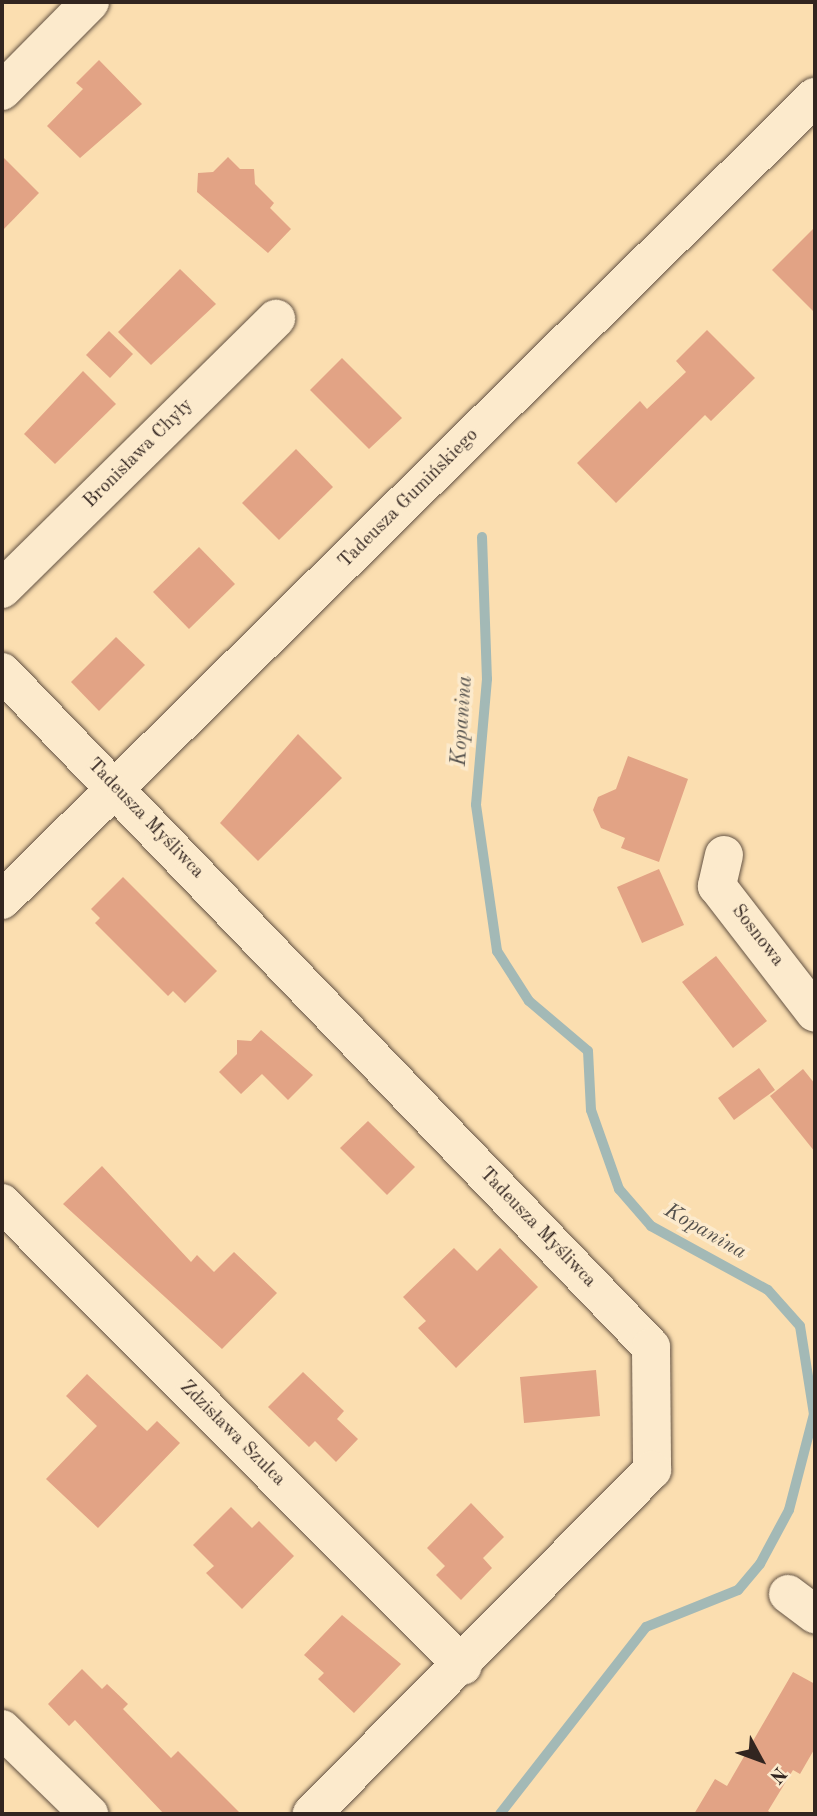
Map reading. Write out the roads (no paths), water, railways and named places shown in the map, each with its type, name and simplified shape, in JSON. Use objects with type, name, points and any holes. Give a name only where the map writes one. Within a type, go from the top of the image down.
[{"type":"street","points":[[2,91],[90,2]]},
{"type":"street","name":"Tadeusza Gumińskiego","points":[[2,900],[815,97]]},
{"type":"street","name":"Bronisława Chyły","points":[[2,589],[276,319]]},
{"type":"street","name":"Tadeusza Myśliwca","points":[[2,672],[651,1347],[652,1470],[463,1666],[311,1814]]},
{"type":"street","name":"Sosnowa","points":[[723,855],[717,886],[815,1013]]},
{"type":"street","name":"Zdzisława Szulca","points":[[2,1203],[463,1666]]},
{"type":"street","points":[[2,1729],[89,1814]]},
{"type":"waterway","name":"Kopanina","points":[[482,537],[487,679],[476,805],[497,951],[529,1001],[588,1051],[591,1110],[619,1189],[651,1226],[768,1290],[800,1326],[814,1414],[789,1510],[760,1564],[738,1590],[646,1627],[500,1814]]}]
